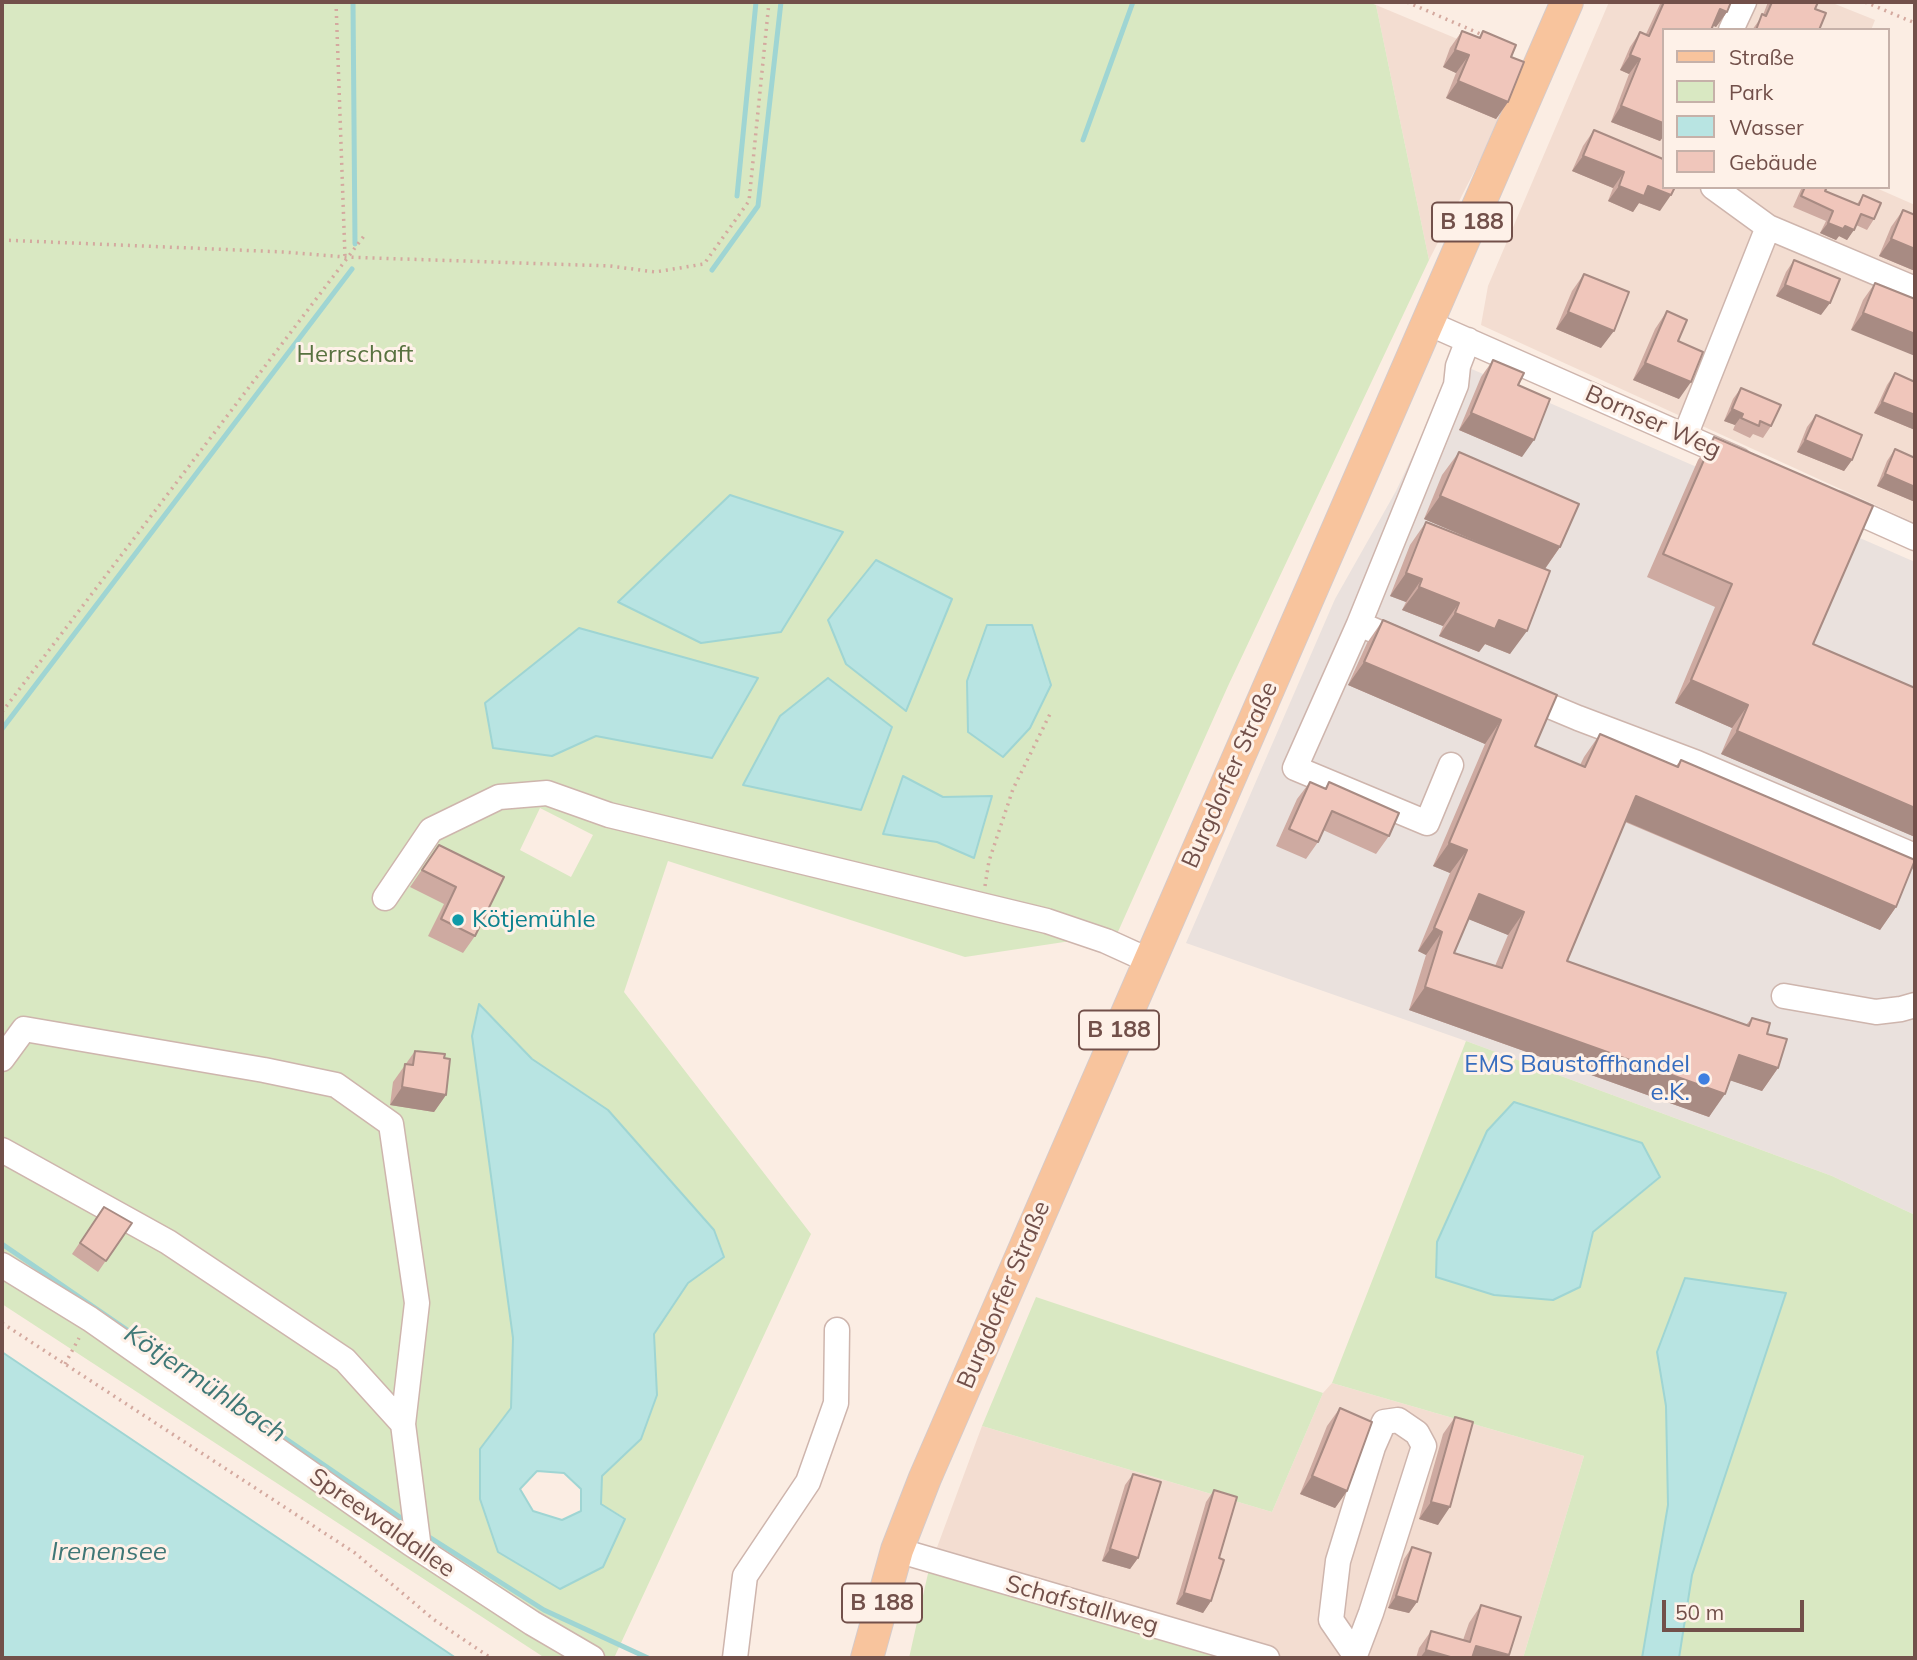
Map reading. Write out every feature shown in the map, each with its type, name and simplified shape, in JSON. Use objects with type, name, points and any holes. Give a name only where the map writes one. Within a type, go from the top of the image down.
[{"type":"main road","name":"Burgdorfer Straße","points":[[897,1550],[925,1478],[1567,2]]},
{"type":"main road","name":"B 188","points":[[867,1657],[897,1550]]},
{"type":"street","points":[[1732,28],[1744,2]]},
{"type":"street","points":[[1716,189],[1768,227],[1915,289]]},
{"type":"street","points":[[1685,436],[1768,227]]},
{"type":"street","name":"Bornser Weg","points":[[1429,323],[1762,470]]},
{"type":"street","points":[[1451,765],[1427,823],[1295,768],[1359,624],[1456,385],[1458,366],[1468,340]]},
{"type":"street","points":[[1813,493],[1915,538]]},
{"type":"street","points":[[1359,624],[1432,656]]},
{"type":"street","points":[[1505,687],[1697,763],[1915,856]]},
{"type":"street","points":[[384,898],[431,830],[499,797],[547,793],[609,815],[1059,925],[1106,941],[1150,961]]},
{"type":"street","points":[[1784,996],[1876,1012],[1915,1005]]},
{"type":"street","points":[[2,1059],[24,1029],[264,1070],[336,1086],[391,1124],[417,1303],[403,1424],[419,1549]]},
{"type":"street","points":[[2,1150],[168,1242],[345,1360],[403,1424]]},
{"type":"street","name":"Spreewaldallee","points":[[2,1265],[90,1319],[419,1549],[532,1623],[592,1658]]},
{"type":"street","points":[[735,1658],[745,1576],[808,1482],[836,1403],[837,1330]]},
{"type":"street","points":[[1398,1420],[1417,1433],[1424,1446],[1371,1613],[1354,1656],[1331,1620],[1338,1561],[1373,1447],[1384,1422],[1398,1420]]},
{"type":"street","name":"Schafstallweg","points":[[897,1550],[1267,1658]]},
{"type":"path","points":[[336,2],[345,257]]},
{"type":"path","points":[[2,240],[345,257],[610,266],[655,272],[704,264],[749,201],[769,2]]},
{"type":"path","points":[[1407,2],[1491,38]]},
{"type":"path","points":[[1866,2],[1915,23]]},
{"type":"path","points":[[2,712],[364,236]]},
{"type":"path","points":[[982,905],[989,861],[1013,789],[1051,712]]},
{"type":"path","points":[[65,1364],[90,1319]]},
{"type":"path","points":[[2,1323],[355,1553],[433,1619],[491,1658]]},
{"type":"shaded area","points":[[1609,2],[1830,2],[1875,20],[1872,28],[1661,28],[1661,189],[1879,189],[1915,205],[1915,523],[1481,325],[1488,286]]},
{"type":"shaded area","points":[[1376,5],[1527,68],[1429,260]]},
{"type":"shaded area","name":"EMS Baustoffhandel e.K.","points":[[1467,367],[1915,562],[1915,1215],[1832,1176],[1466,1041],[1186,943],[1335,599],[1396,491],[1450,376]]},
{"type":"shaded area","points":[[1332,1383],[1584,1456],[1523,1658],[1216,1658],[1217,1656],[929,1569],[982,1426],[1272,1512],[1323,1393]]},
{"type":"green space","name":"Herrschaft","points":[[2,2],[1368,2],[1376,5],[1429,260],[1228,686],[1117,934],[965,957],[668,861],[624,992],[811,1234],[614,1658],[545,1658],[2,1304]],"holes":[[[758,678],[637,743],[596,736],[552,756],[494,748]],[[903,776],[943,797],[973,858],[937,842],[883,834]],[[540,808],[593,835],[571,877],[520,850]],[[479,1005],[532,1059],[608,1110],[724,1257],[688,1283],[654,1334],[657,1395],[641,1439],[602,1476],[601,1504],[625,1518],[498,1552],[480,1450],[511,1408],[513,1338],[472,1036]]]},
{"type":"green space","points":[[1466,1041],[1832,1176],[1915,1215],[1915,1658],[1679,1658],[1692,1575],[1786,1294],[1685,1278],[1657,1352],[1666,1405],[1668,1505],[1642,1658],[1523,1658],[1584,1456],[1332,1383]],"holes":[[[1514,1102],[1660,1178],[1593,1232],[1437,1242],[1487,1131]]]},
{"type":"green space","points":[[1036,1297],[1323,1393],[1272,1512],[982,1426]]},
{"type":"green space","points":[[929,1569],[1217,1656],[909,1658]]},
{"type":"water","points":[[730,495],[843,532],[781,632],[701,643],[618,602]]},
{"type":"water","points":[[876,560],[952,599],[906,711],[846,664],[828,620]]},
{"type":"water","points":[[987,625],[1032,625],[1051,685],[1030,728],[1003,757],[968,732],[967,681]]},
{"type":"water","points":[[579,628],[758,678],[712,758],[596,736],[552,756],[493,748],[485,703]]},
{"type":"water","points":[[828,678],[892,727],[861,810],[743,785],[780,716]]},
{"type":"water","points":[[903,776],[943,797],[992,796],[974,858],[937,842],[883,834]]},
{"type":"water","points":[[479,1004],[532,1059],[608,1110],[714,1230],[724,1257],[688,1283],[654,1334],[657,1395],[641,1439],[602,1476],[601,1504],[625,1519],[603,1567],[560,1589],[498,1552],[480,1499],[480,1449],[511,1408],[513,1338],[472,1036]],"holes":[[[537,1471],[564,1473],[581,1489],[581,1511],[562,1520],[533,1511],[520,1489]]]},
{"type":"water","points":[[1514,1102],[1642,1143],[1660,1177],[1593,1232],[1580,1287],[1553,1300],[1494,1295],[1436,1277],[1437,1242],[1487,1131]]},
{"type":"water","points":[[1685,1278],[1786,1293],[1692,1575],[1679,1658],[1642,1658],[1668,1505],[1666,1406],[1657,1352]]},
{"type":"water","name":"Irenensee","points":[[2,1352],[456,1658],[2,1658]]},
{"type":"building","points":[[1664,2],[1731,2],[1727,12],[1720,9],[1712,28],[1661,28],[1661,122],[1621,106],[1640,59],[1630,55],[1640,32],[1649,36]]},
{"type":"building","points":[[1772,2],[1818,2],[1815,9],[1826,13],[1820,28],[1757,28],[1762,14],[1766,16]]},
{"type":"building","points":[[1462,31],[1480,38],[1483,31],[1516,45],[1511,57],[1524,62],[1508,102],[1458,81],[1469,55],[1455,50]]},
{"type":"building","points":[[1594,130],[1661,158],[1661,189],[1674,189],[1671,195],[1648,186],[1644,196],[1619,186],[1624,172],[1583,156]]},
{"type":"building","points":[[1804,189],[1826,189],[1825,191],[1859,205],[1863,195],[1881,203],[1874,219],[1861,214],[1854,230],[1828,223],[1833,211],[1801,196]]},
{"type":"building","points":[[1903,210],[1915,215],[1915,249],[1891,239]]},
{"type":"building","points":[[1794,260],[1840,279],[1830,303],[1785,285]]},
{"type":"building","points":[[1584,274],[1629,292],[1614,331],[1568,312]]},
{"type":"building","points":[[1875,283],[1915,299],[1915,334],[1863,313]]},
{"type":"building","points":[[1667,311],[1687,320],[1678,341],[1703,352],[1691,382],[1645,363]]},
{"type":"building","points":[[1493,360],[1524,373],[1518,385],[1550,399],[1534,440],[1471,413]]},
{"type":"building","points":[[1895,373],[1915,382],[1915,415],[1882,402]]},
{"type":"building","points":[[1741,388],[1781,405],[1771,426],[1760,421],[1759,426],[1741,418],[1743,414],[1732,409]]},
{"type":"building","points":[[1816,415],[1862,435],[1852,460],[1805,440]]},
{"type":"building","points":[[1714,437],[1873,506],[1813,644],[1915,688],[1915,808],[1737,731],[1748,705],[1691,680],[1732,584],[1663,554]]},
{"type":"building","points":[[1895,449],[1915,458],[1915,487],[1885,474]]},
{"type":"building","points":[[1459,452],[1579,504],[1560,547],[1440,496]]},
{"type":"building","points":[[1426,522],[1550,571],[1527,631],[1499,620],[1495,629],[1455,613],[1459,603],[1419,587],[1422,579],[1406,573]]},
{"type":"building","points":[[1383,620],[1557,695],[1535,746],[1585,767],[1600,734],[1678,767],[1681,760],[1915,860],[1896,907],[1636,796],[1567,961],[1749,1026],[1752,1018],[1770,1023],[1767,1034],[1787,1039],[1778,1068],[1739,1055],[1725,1094],[1425,987],[1442,932],[1434,928],[1467,850],[1449,843],[1501,720],[1364,662]],"holes":[[[1479,894],[1524,912],[1502,968],[1454,953]]]},
{"type":"building","points":[[1310,782],[1326,789],[1329,782],[1399,813],[1389,836],[1332,811],[1318,842],[1289,829]]},
{"type":"building","points":[[439,845],[504,877],[475,936],[441,919],[456,887],[422,870]]},
{"type":"building","points":[[415,1051],[445,1054],[444,1058],[450,1059],[446,1095],[402,1087],[405,1064],[413,1065]]},
{"type":"building","points":[[104,1207],[132,1223],[106,1261],[80,1243]]},
{"type":"building","points":[[1340,1408],[1372,1422],[1347,1491],[1312,1476]]},
{"type":"building","points":[[1455,1417],[1473,1422],[1450,1507],[1431,1502]]},
{"type":"building","points":[[1133,1474],[1161,1482],[1138,1558],[1110,1549]]},
{"type":"building","points":[[1214,1490],[1237,1497],[1219,1558],[1224,1560],[1211,1601],[1184,1593]]},
{"type":"building","points":[[1412,1547],[1431,1553],[1417,1602],[1396,1596]]},
{"type":"building","points":[[1481,1605],[1521,1617],[1509,1655],[1476,1646],[1472,1658],[1454,1658],[1426,1650],[1431,1631],[1470,1642]]},
{"type":"waterway","points":[[353,2],[355,244]]},
{"type":"waterway","points":[[737,196],[756,2]]},
{"type":"waterway","points":[[712,270],[758,206],[781,2]]},
{"type":"waterway","points":[[1083,140],[1133,2]]},
{"type":"waterway","points":[[2,729],[352,269]]},
{"type":"waterway","name":"Kötjermühlbach","points":[[2,1244],[407,1522]]},
{"type":"waterway","name":"Kötjermühlbach","points":[[426,1535],[544,1610],[648,1658]]},
{"type":"place","name":"Kötjemühle","points":[[458,920]]},
{"type":"place","name":"EMS Baustoffhandel e.K.","points":[[1704,1079]]}]
